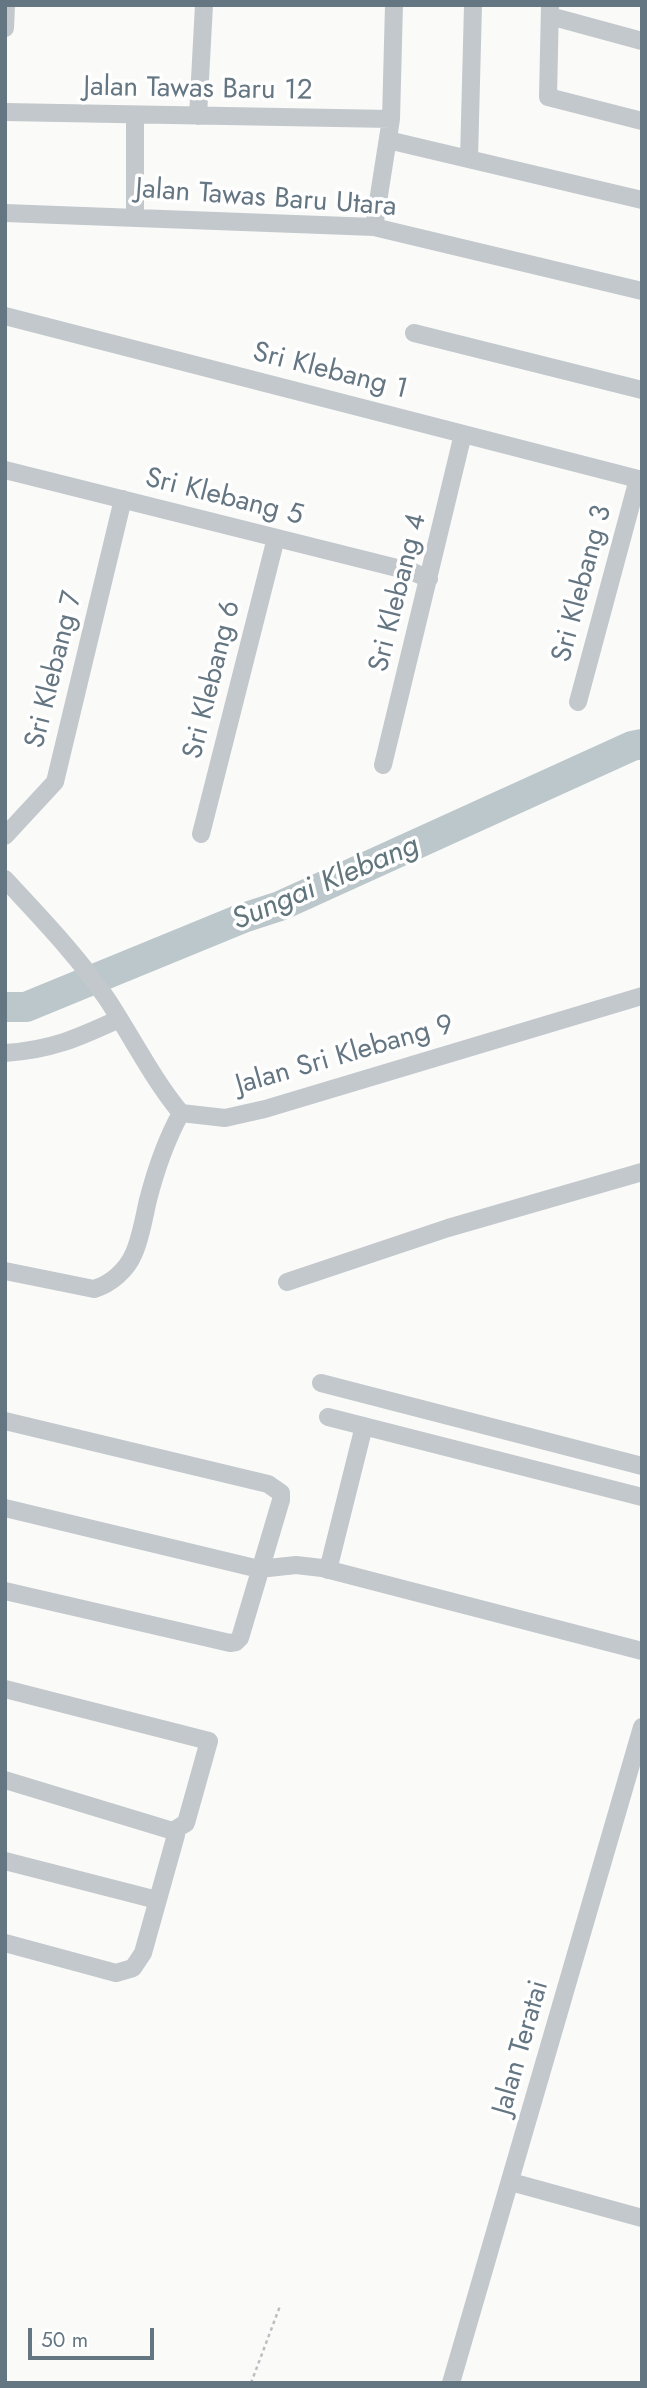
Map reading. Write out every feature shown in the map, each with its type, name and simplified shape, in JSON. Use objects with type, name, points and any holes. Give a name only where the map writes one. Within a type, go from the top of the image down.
[{"type":"street","points":[[5,27],[6,5]]},
{"type":"street","points":[[198,116],[204,5]]},
{"type":"street","points":[[374,228],[391,119],[394,5]]},
{"type":"street","points":[[469,159],[473,5]]},
{"type":"street","points":[[642,41],[550,11],[548,97],[642,121]]},
{"type":"street","name":"Jalan Tawas Baru 12","points":[[5,112],[391,119]]},
{"type":"street","points":[[135,115],[135,216]]},
{"type":"street","points":[[388,140],[642,200]]},
{"type":"street","name":"Jalan Tawas Baru Utara","points":[[5,213],[135,216],[374,228],[642,291]]},
{"type":"street","name":"Sri Klebang 1","points":[[5,316],[640,480]]},
{"type":"street","points":[[414,332],[642,390]]},
{"type":"street","name":"Sri Klebang 4","points":[[383,765],[463,434]]},
{"type":"street","name":"Sri Klebang 5","points":[[5,470],[413,572],[429,579]]},
{"type":"street","name":"Sri Klebang 3","points":[[578,702],[640,480]]},
{"type":"street","name":"Sri Klebang 7","points":[[5,835],[55,782],[123,499]]},
{"type":"street","name":"Sri Klebang 6","points":[[201,834],[276,538]]},
{"type":"street","points":[[5,879],[75,955],[107,1000],[165,1094],[181,1113],[168,1138],[151,1188],[134,1254],[120,1273],[105,1285],[94,1289],[5,1271]]},
{"type":"street","name":"Jalan Sri Klebang 9","points":[[181,1113],[225,1118],[265,1109],[642,996]]},
{"type":"street","points":[[5,1053],[73,1041],[119,1019]]},
{"type":"street","points":[[287,1282],[448,1228],[642,1172]]},
{"type":"street","points":[[321,1383],[642,1466]]},
{"type":"street","points":[[328,1417],[642,1497]]},
{"type":"street","points":[[5,1421],[268,1484],[281,1493],[240,1638],[236,1642],[230,1643],[5,1591]]},
{"type":"street","points":[[328,1570],[364,1426]]},
{"type":"street","points":[[5,1508],[259,1569],[296,1565],[328,1570],[642,1651]]},
{"type":"street","points":[[5,1689],[209,1741],[186,1824],[173,1830],[5,1780]]},
{"type":"street","name":"Jalan Teratai","points":[[451,2383],[642,1727]]},
{"type":"street","points":[[5,1942],[116,1973],[133,1968],[142,1953],[176,1835],[173,1830]]},
{"type":"street","points":[[5,1861],[157,1900]]},
{"type":"street","points":[[511,2182],[642,2218]]},
{"type":"path","points":[[251,2383],[280,2306]]},
{"type":"waterway","name":"Sungai Klebang","points":[[5,1007],[26,1007],[243,918],[280,906],[632,746],[642,744]]}]
